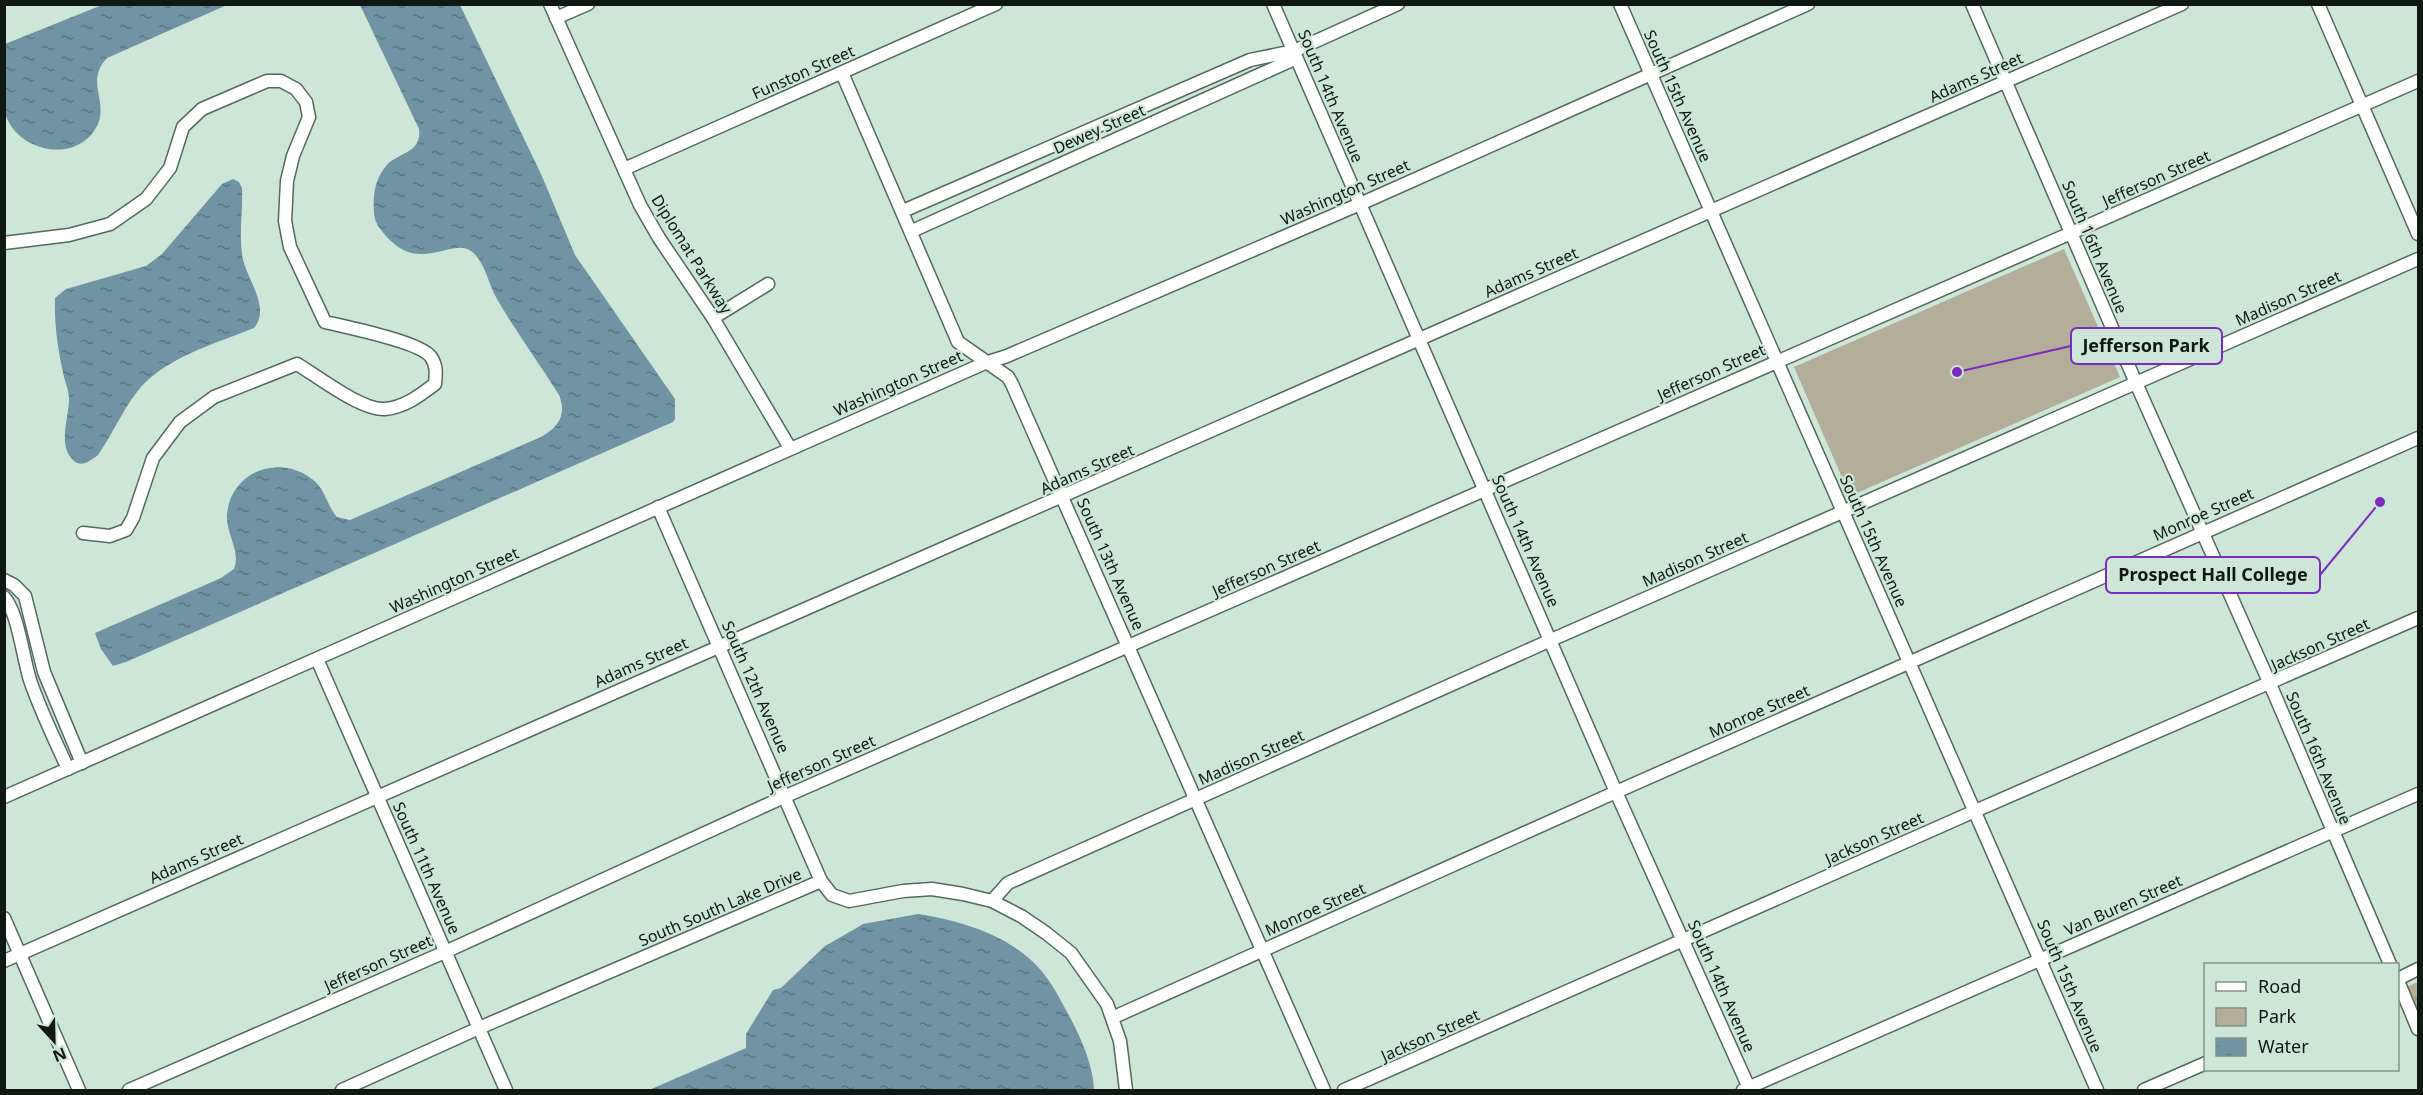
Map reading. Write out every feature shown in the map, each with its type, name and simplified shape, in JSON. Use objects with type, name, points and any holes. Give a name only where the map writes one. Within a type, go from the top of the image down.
[{"type":"street","name":"Diplomat Parkway","points":[[550,4],[640,205],[659,238],[713,318],[790,448]]},
{"type":"street","points":[[556,18],[588,4]]},
{"type":"street","name":"Funston Street","points":[[624,169],[996,4]]},
{"type":"street","name":"South 14th Avenue","points":[[1273,4],[1747,1090]]},
{"type":"street","name":"Dewey Street","points":[[903,211],[1250,60],[1294,51],[1398,4]]},
{"type":"street","name":"South 15th Avenue","points":[[1620,4],[2097,1090]]},
{"type":"street","name":"Washington Street","points":[[4,797],[790,448],[1360,204],[1808,4]]},
{"type":"street","name":"South 16th Avenue","points":[[1972,4],[2390,963]]},
{"type":"street","name":"Adams Street","points":[[4,961],[2182,4]]},
{"type":"street","points":[[2318,4],[2418,234]]},
{"type":"street","name":"Dewey Street","points":[[912,231],[1290,62],[1294,51]]},
{"type":"street","name":"South 13th Avenue","points":[[842,73],[958,342],[1008,377],[1012,384],[1324,1090]]},
{"type":"street","points":[[4,243],[69,235],[110,224],[146,200],[170,168],[183,127],[202,109],[267,81],[281,81],[296,89],[306,102],[309,117],[293,156],[287,181],[285,220],[290,248],[325,322],[415,345],[430,354],[436,367],[435,384],[415,399],[400,406],[382,409],[364,405],[297,364],[214,396],[180,422],[153,458],[133,518],[126,530],[110,536],[83,533]]},
{"type":"street","name":"Jefferson Street","points":[[129,1090],[445,952],[786,796],[2418,81]]},
{"type":"street","name":"Madison Street","points":[[992,901],[1008,884],[1551,640],[2418,259]]},
{"type":"street","points":[[713,318],[768,284]]},
{"type":"street","name":"Monroe Street","points":[[1114,1017],[1616,792],[2418,438]]},
{"type":"street","name":"South 12th Avenue","points":[[658,507],[786,796],[821,881]]},
{"type":"street","points":[[4,580],[14,585],[25,596],[44,672],[82,763]]},
{"type":"street","points":[[4,597],[13,611],[22,656],[31,683],[68,769]]},
{"type":"street","name":"Jackson Street","points":[[1344,1090],[2418,618]]},
{"type":"street","name":"South 11th Avenue","points":[[317,659],[506,1090]]},
{"type":"street","name":"Van Buren Street","points":[[1747,1090],[2418,794]]},
{"type":"street","name":"South South Lake Drive","points":[[342,1090],[479,1028],[821,881],[832,895],[849,901],[903,891],[932,889],[992,901],[1021,916],[1071,954],[1091,979],[1114,1017],[1120,1041],[1126,1090]]},
{"type":"street","points":[[4,918],[79,1090]]},
{"type":"street","points":[[2399,979],[2418,969]]},
{"type":"street","points":[[2399,985],[2418,1029]]},
{"type":"street","points":[[2144,1090],[2204,1064]]},
{"type":"green space","points":[[2064,249],[2120,377],[1850,496],[1794,367]]},
{"type":"green space","points":[[2418,982],[2418,1015],[2408,986]]},
{"type":"water","points":[[102,5],[227,5],[107,58],[97,77],[101,115],[98,125],[81,144],[55,150],[30,143],[19,135],[5,113],[3,89],[5,44]]},
{"type":"water","points":[[360,5],[460,5],[541,174],[575,255],[675,399],[675,419],[673,422],[113,666],[101,649],[95,633],[221,578],[234,569],[236,555],[227,522],[230,500],[237,488],[258,471],[285,468],[299,471],[316,483],[337,517],[350,520],[541,437],[553,429],[562,414],[559,395],[504,311],[476,255],[463,248],[434,253],[411,253],[399,248],[377,224],[374,201],[379,177],[391,161],[413,148],[419,137],[419,129]]},
{"type":"water","points":[[233,179],[239,182],[242,188],[242,254],[259,301],[259,320],[254,328],[191,353],[147,380],[132,399],[98,455],[86,462],[77,463],[66,448],[65,431],[69,396],[58,347],[55,298],[66,289],[146,266],[162,254],[222,184]]},
{"type":"water","points":[[918,914],[967,925],[998,938],[1026,956],[1038,967],[1048,979],[1080,1038],[1090,1063],[1094,1090],[649,1090],[746,1048],[746,1034],[773,990],[781,988],[825,946],[863,924]]},
{"type":"place","name":"Jefferson Park","points":[[1957,372]]},
{"type":"place","name":"Prospect Hall College","points":[[2380,502]]}]
